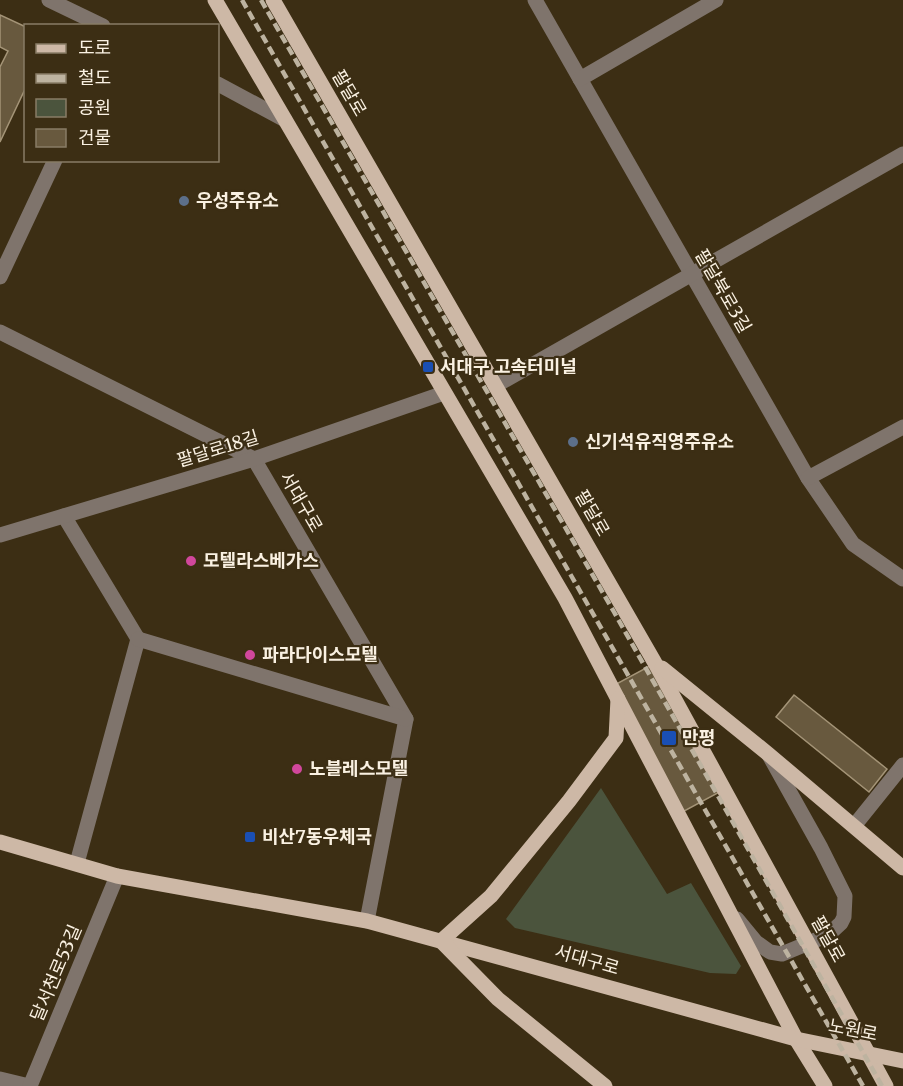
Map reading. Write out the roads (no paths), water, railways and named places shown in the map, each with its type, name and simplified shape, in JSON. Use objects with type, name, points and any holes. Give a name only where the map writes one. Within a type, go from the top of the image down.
[{"type":"main road","points":[[214,0],[565,598],[796,1039],[825,1086]]},
{"type":"main road","name":"팔달로","points":[[273,0],[655,663],[886,1086]]},
{"type":"main road","points":[[655,663],[767,753],[903,868]]},
{"type":"main road","points":[[605,1086],[498,999],[441,941],[491,896],[569,801],[616,738],[618,699]]},
{"type":"main road","name":"서대구로","points":[[0,842],[117,876],[367,921],[796,1039]]},
{"type":"main road","name":"노원로","points":[[796,1039],[903,1061]]},
{"type":"street","points":[[49,0],[99,24]]},
{"type":"street","name":"팔달북로3길","points":[[535,0],[808,478],[853,544],[903,579]]},
{"type":"street","points":[[580,79],[716,0]]},
{"type":"street","points":[[219,85],[285,120]]},
{"type":"street","points":[[495,386],[903,154]]},
{"type":"street","points":[[0,277],[54,162]]},
{"type":"street","points":[[0,332],[254,459]]},
{"type":"street","name":"팔달로18길","points":[[0,535],[254,459],[444,393]]},
{"type":"street","points":[[808,478],[903,427]]},
{"type":"street","name":"서대구로","points":[[254,459],[406,719]]},
{"type":"street","points":[[63,516],[138,639],[406,719],[367,921]]},
{"type":"street","points":[[77,863],[138,639]]},
{"type":"street","points":[[727,907],[756,942],[770,952],[782,954],[828,935],[841,923],[846,904],[845,896],[821,848],[767,753]]},
{"type":"street","points":[[854,826],[903,765]]},
{"type":"street","name":"달서천로53길","points":[[29,1086],[117,876]]},
{"type":"street","points":[[0,1079],[29,1086]]},
{"type":"railway","points":[[242,0],[863,1086]]},
{"type":"railway","points":[[261,0],[614,612],[882,1086]]},
{"type":"place","name":"우성주유소","points":[[184,201]]},
{"type":"place","name":"서대구 고속터미널","points":[[428,367]]},
{"type":"place","name":"신기석유직영주유소","points":[[573,442]]},
{"type":"place","name":"모텔라스베가스","points":[[191,561]]},
{"type":"place","name":"파라다이스모텔","points":[[250,655]]},
{"type":"place","name":"만평","points":[[669,738]]},
{"type":"place","name":"노블레스모텔","points":[[297,769]]},
{"type":"place","name":"비산7동우체국","points":[[250,837]]}]
